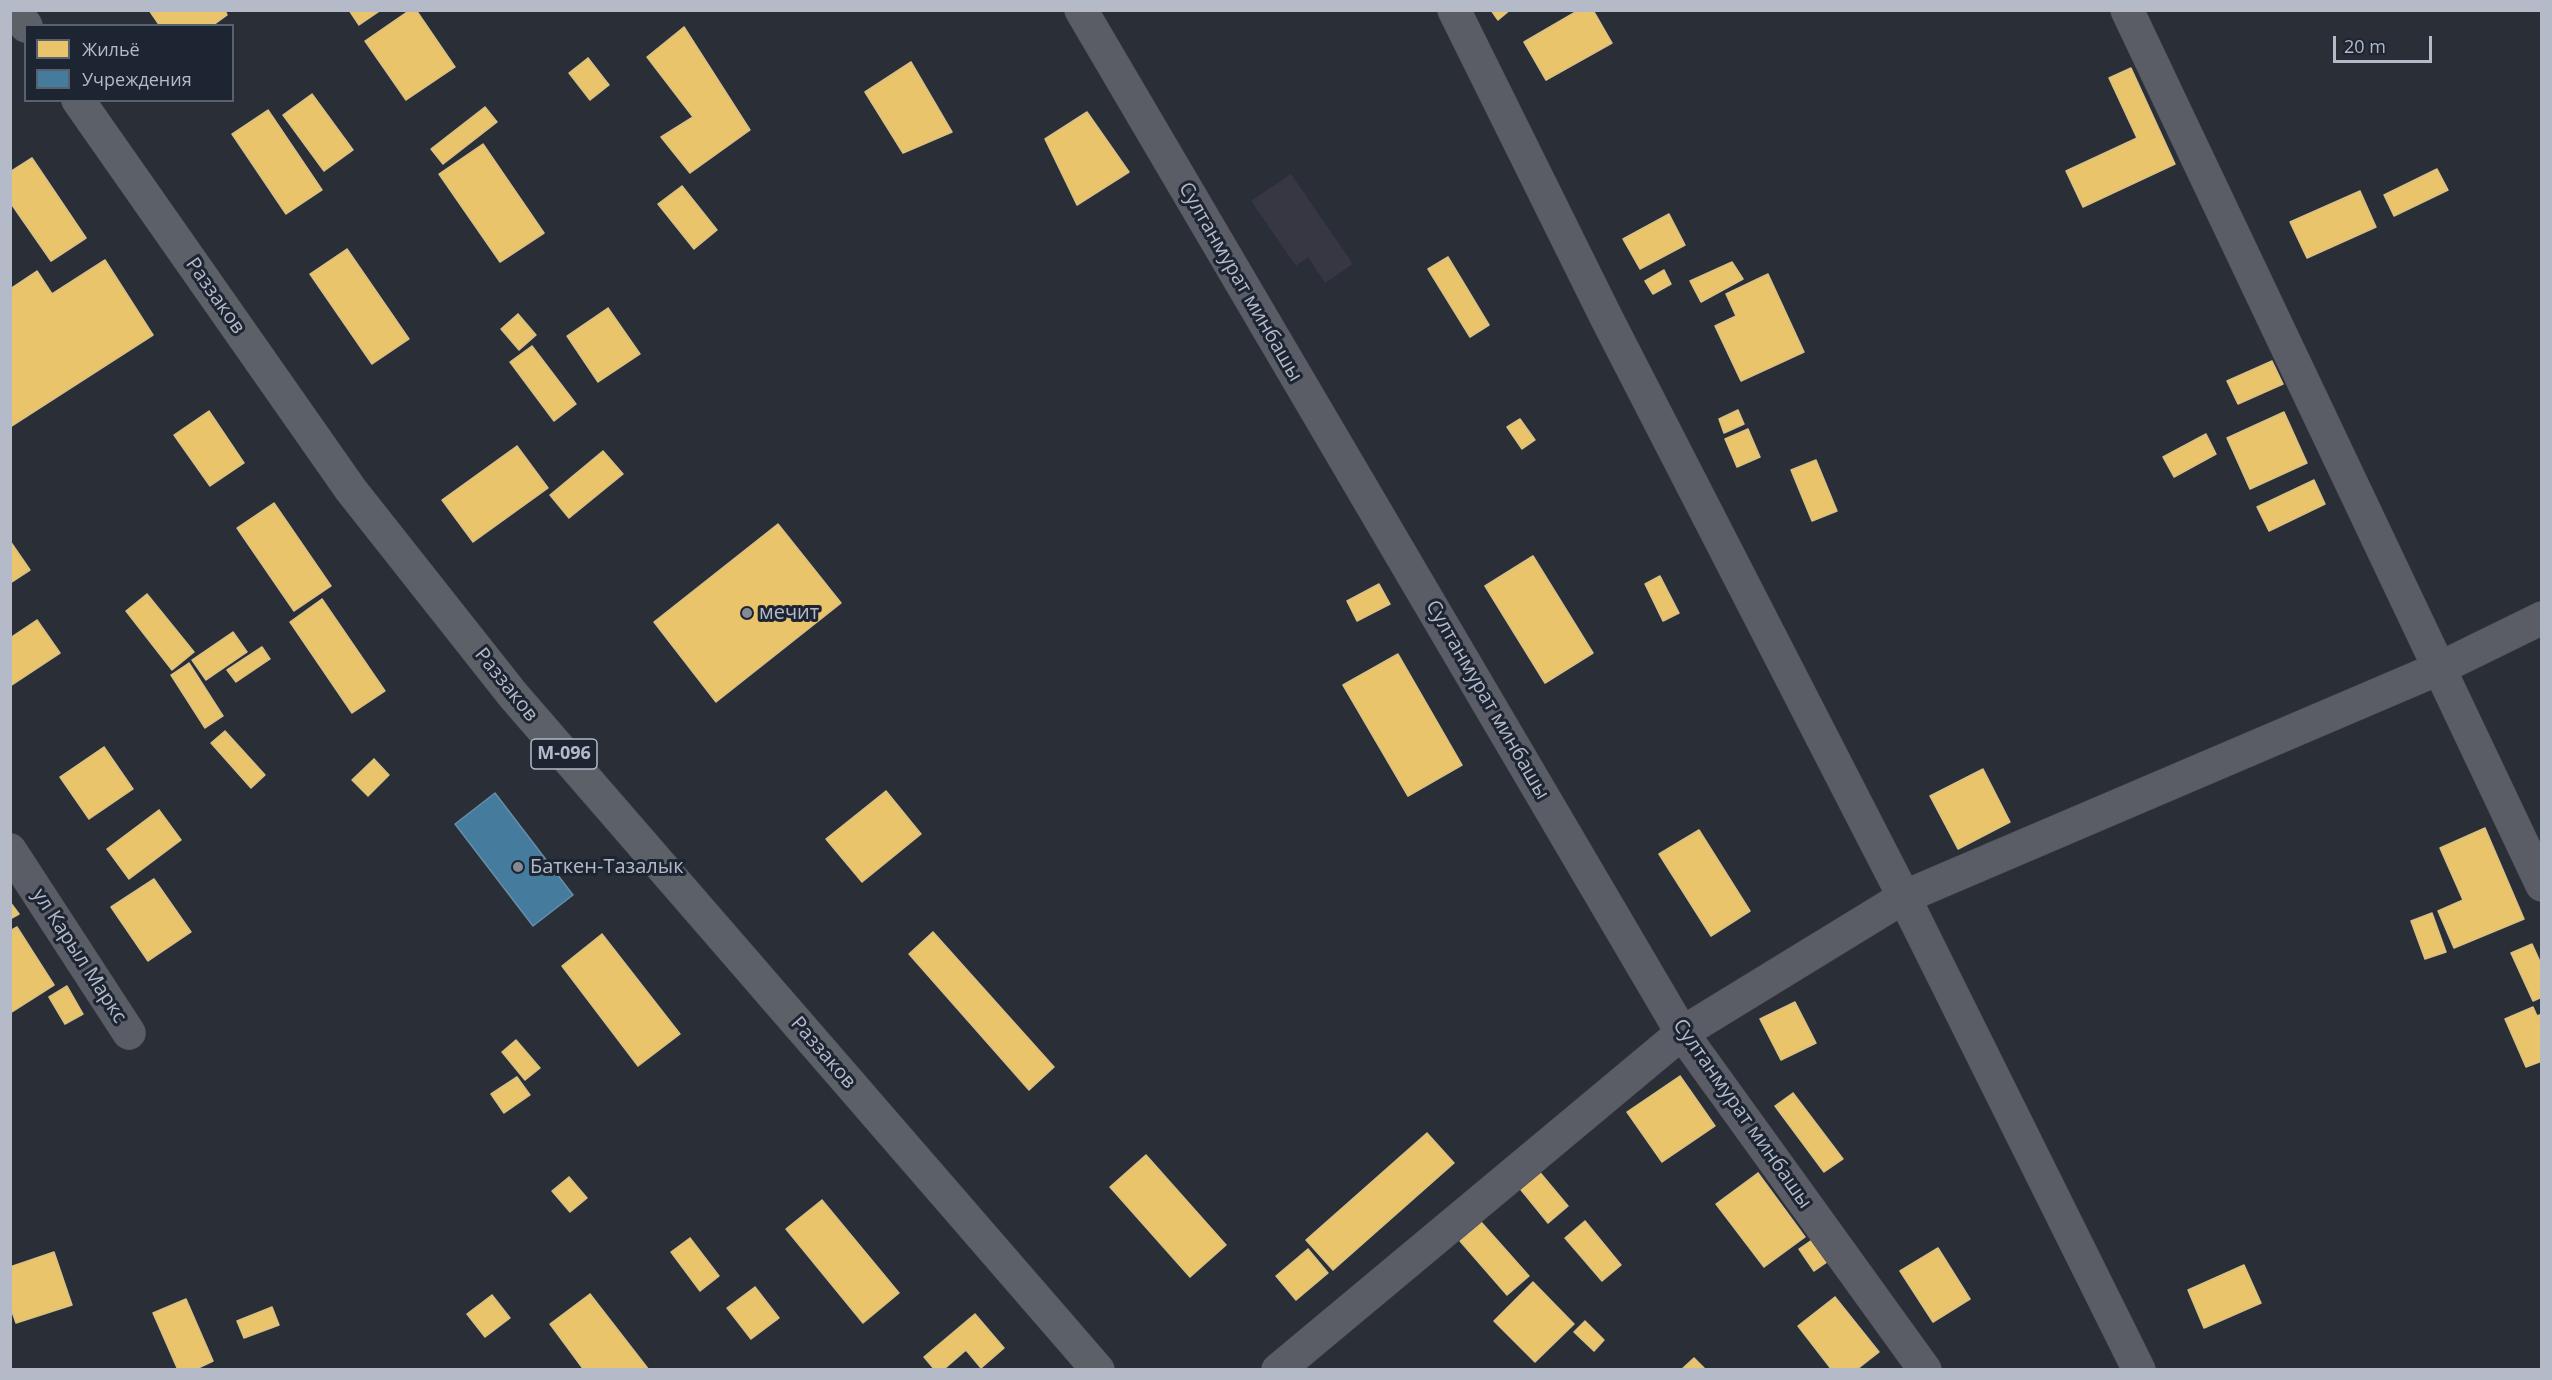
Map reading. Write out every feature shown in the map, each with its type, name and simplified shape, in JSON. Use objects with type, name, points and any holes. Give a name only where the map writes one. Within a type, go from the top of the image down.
[{"type":"main road","points":[[15,10],[25,24]]},
{"type":"main road","name":"Раззаков","points":[[79,102],[351,490],[513,695],[1098,1370]]},
{"type":"street","name":"Султанмурат минбашы","points":[[1081,10],[1682,1033],[1925,1370]]},
{"type":"street","points":[[1454,10],[1607,319],[1904,897],[2139,1370]]},
{"type":"street","points":[[2127,10],[2541,885]]},
{"type":"street","points":[[1278,1370],[1682,1033],[1904,897],[2440,668],[2541,618]]},
{"type":"street","name":"ул Карыл Маркс","points":[[10,850],[129,1033]]},
{"type":"shaded area","points":[[1291,174],[1353,264],[1325,283],[1308,257],[1296,266],[1251,201]]},
{"type":"building: Жильё","points":[[149,10],[225,10],[227,15],[215,24],[159,24]]},
{"type":"building: Жильё","points":[[349,10],[381,10],[359,25]]},
{"type":"building: Жильё","points":[[410,10],[416,10],[455,67],[406,100],[365,41]]},
{"type":"building: Жильё","points":[[1491,10],[1510,10],[1498,20]]},
{"type":"building: Жильё","points":[[1579,10],[1593,10],[1612,43],[1546,80],[1524,42]]},
{"type":"building: Жильё","points":[[684,27],[750,130],[690,173],[661,137],[693,117],[647,57]]},
{"type":"building: Жильё","points":[[588,58],[609,85],[590,100],[569,73]]},
{"type":"building: Жильё","points":[[911,62],[952,132],[903,153],[865,92]]},
{"type":"building: Жильё","points":[[2131,68],[2175,164],[2083,207],[2066,171],[2137,138],[2109,78]]},
{"type":"building: Жильё","points":[[312,94],[353,150],[324,171],[283,115]]},
{"type":"building: Жильё","points":[[485,107],[497,122],[443,164],[431,149]]},
{"type":"building: Жильё","points":[[268,110],[322,190],[286,214],[232,134]]},
{"type":"building: Жильё","points":[[1087,112],[1129,172],[1077,205],[1045,139]]},
{"type":"building: Жильё","points":[[483,144],[544,233],[500,262],[439,174]]},
{"type":"building: Жильё","points":[[32,158],[86,238],[51,261],[10,202],[10,172]]},
{"type":"building: Жильё","points":[[2437,169],[2448,190],[2394,216],[2384,195]]},
{"type":"building: Жильё","points":[[682,186],[717,230],[694,249],[658,204]]},
{"type":"building: Жильё","points":[[2360,191],[2376,227],[2307,258],[2290,222]]},
{"type":"building: Жильё","points":[[1669,214],[1685,245],[1640,269],[1623,239]]},
{"type":"building: Жильё","points":[[347,249],[409,339],[372,364],[310,274]]},
{"type":"building: Жильё","points":[[1448,257],[1489,325],[1470,337],[1428,269]]},
{"type":"building: Жильё","points":[[105,260],[153,335],[10,427],[10,289],[37,271],[52,294]]},
{"type":"building: Жильё","points":[[1732,262],[1743,279],[1701,302],[1690,281]]},
{"type":"building: Жильё","points":[[1664,270],[1671,284],[1653,294],[1645,281]]},
{"type":"building: Жильё","points":[[1768,274],[1804,352],[1741,381],[1715,326],[1736,316],[1726,294]]},
{"type":"building: Жильё","points":[[608,308],[640,354],[598,382],[567,336]]},
{"type":"building: Жильё","points":[[518,314],[536,335],[519,350],[501,329]]},
{"type":"building: Жильё","points":[[532,346],[576,404],[554,421],[510,362]]},
{"type":"building: Жильё","points":[[2272,361],[2283,384],[2238,404],[2227,381]]},
{"type":"building: Жильё","points":[[1738,410],[1744,424],[1724,433],[1719,419]]},
{"type":"building: Жильё","points":[[209,411],[244,463],[210,486],[174,435]]},
{"type":"building: Жильё","points":[[2284,412],[2307,463],[2250,489],[2227,438]]},
{"type":"building: Жильё","points":[[1520,419],[1535,440],[1522,449],[1507,427]]},
{"type":"building: Жильё","points":[[1748,429],[1760,457],[1737,467],[1725,439]]},
{"type":"building: Жильё","points":[[2206,434],[2216,454],[2174,477],[2163,457]]},
{"type":"building: Жильё","points":[[517,446],[548,488],[473,542],[442,500]]},
{"type":"building: Жильё","points":[[603,451],[623,474],[569,518],[550,495]]},
{"type":"building: Жильё","points":[[1816,460],[1837,511],[1812,521],[1791,470]]},
{"type":"building: Жильё","points":[[2314,480],[2325,504],[2269,531],[2257,507]]},
{"type":"building: Жильё","points":[[274,503],[331,586],[294,611],[237,528]]},
{"type":"building: Жильё","name":"мечит","points":[[778,524],[841,603],[716,702],[654,622]]},
{"type":"building: Жильё","points":[[10,541],[30,570],[10,583]]},
{"type":"building: Жильё","points":[[1533,556],[1593,653],[1545,683],[1485,586]]},
{"type":"building: Жильё","points":[[1660,576],[1679,613],[1663,621],[1645,584]]},
{"type":"building: Жильё","points":[[1379,584],[1390,604],[1357,621],[1347,601]]},
{"type":"building: Жильё","points":[[147,594],[194,652],[172,670],[126,611]]},
{"type":"building: Жильё","points":[[322,599],[385,691],[352,713],[290,622]]},
{"type":"building: Жильё","points":[[37,620],[60,653],[10,686],[10,638]]},
{"type":"building: Жильё","points":[[233,632],[247,652],[206,680],[192,660]]},
{"type":"building: Жильё","points":[[262,647],[270,659],[236,682],[227,670]]},
{"type":"building: Жильё","points":[[1398,654],[1462,765],[1408,796],[1343,685]]},
{"type":"building: Жильё","points":[[189,663],[223,716],[205,728],[171,675]]},
{"type":"building: Жильё","points":[[225,731],[265,775],[251,788],[211,743]]},
{"type":"building: Жильё","points":[[104,747],[133,789],[89,819],[60,777]]},
{"type":"building: Жильё","points":[[374,759],[389,775],[368,796],[352,780]]},
{"type":"building: Жильё","points":[[1983,769],[2010,822],[1958,849],[1930,796]]},
{"type":"building: Жильё","points":[[886,791],[921,834],[862,882],[826,839]]},
{"type":"building: Жильё","points":[[159,810],[181,840],[129,879],[107,849]]},
{"type":"building: Жильё","points":[[2485,828],[2524,919],[2454,948],[2438,911],[2463,900],[2440,848]]},
{"type":"building: Жильё","points":[[1699,830],[1750,911],[1711,936],[1659,854]]},
{"type":"building: Жильё","points":[[154,879],[191,932],[148,961],[111,907]]},
{"type":"building: Жильё","points":[[10,902],[19,914],[10,919]]},
{"type":"building: Жильё","points":[[2432,913],[2446,952],[2425,959],[2411,921]]},
{"type":"building: Жильё","points":[[17,927],[54,985],[10,1013],[10,931]]},
{"type":"building: Жильё","points":[[933,932],[1054,1067],[1029,1090],[909,954]]},
{"type":"building: Жильё","points":[[602,934],[680,1034],[638,1066],[562,966]]},
{"type":"building: Жильё","points":[[2532,944],[2542,966],[2542,997],[2533,1001],[2511,953]]},
{"type":"building: Жильё","points":[[67,986],[83,1014],[65,1024],[49,997]]},
{"type":"building: Жильё","points":[[1795,1002],[1816,1043],[1781,1060],[1760,1019]]},
{"type":"building: Жильё","points":[[2533,1007],[2537,1016],[2542,1014],[2542,1061],[2526,1067],[2505,1019]]},
{"type":"building: Жильё","points":[[516,1040],[540,1068],[525,1080],[502,1052]]},
{"type":"building: Жильё","points":[[1680,1076],[1715,1126],[1662,1162],[1627,1112]]},
{"type":"building: Жильё","points":[[517,1077],[530,1095],[504,1113],[491,1094]]},
{"type":"building: Жильё","points":[[1793,1093],[1843,1159],[1824,1172],[1775,1106]]},
{"type":"building: Жильё","points":[[1427,1133],[1454,1163],[1333,1270],[1306,1240]]},
{"type":"building: Жильё","points":[[1146,1155],[1226,1245],[1190,1277],[1110,1187]]},
{"type":"building: Жильё","points":[[1532,1163],[1568,1206],[1548,1223],[1513,1180]]},
{"type":"building: Жильё","points":[[1758,1173],[1805,1237],[1764,1267],[1716,1204]]},
{"type":"building: Жильё","points":[[569,1177],[587,1198],[570,1212],[552,1191]]},
{"type":"building: Жильё","points":[[822,1200],[899,1293],[863,1323],[786,1229]]},
{"type":"building: Жильё","points":[[1585,1221],[1621,1265],[1602,1281],[1565,1238]]},
{"type":"building: Жильё","points":[[1481,1222],[1529,1276],[1507,1295],[1460,1241]]},
{"type":"building: Жильё","points":[[690,1238],[719,1276],[700,1291],[671,1252]]},
{"type":"building: Жильё","points":[[1812,1240],[1827,1262],[1814,1271],[1799,1249]]},
{"type":"building: Жильё","points":[[1938,1248],[1970,1299],[1933,1322],[1900,1271]]},
{"type":"building: Жильё","points":[[1308,1249],[1328,1273],[1296,1300],[1276,1276]]},
{"type":"building: Жильё","points":[[54,1252],[72,1305],[16,1323],[10,1306],[10,1267]]},
{"type":"building: Жильё","points":[[2244,1265],[2261,1303],[2204,1328],[2188,1290]]},
{"type":"building: Жильё","points":[[1533,1282],[1574,1324],[1535,1362],[1494,1321]]},
{"type":"building: Жильё","points":[[755,1287],[779,1318],[751,1339],[727,1308]]},
{"type":"building: Жильё","points":[[590,1294],[649,1370],[584,1370],[550,1324]]},
{"type":"building: Жильё","points":[[492,1295],[510,1318],[485,1337],[467,1314]]},
{"type":"building: Жильё","points":[[1835,1297],[1879,1352],[1856,1370],[1832,1370],[1798,1326]]},
{"type":"building: Жильё","points":[[186,1299],[213,1361],[194,1370],[178,1370],[153,1313]]},
{"type":"building: Жильё","points":[[272,1307],[279,1325],[244,1338],[237,1321]]},
{"type":"building: Жильё","points":[[975,1314],[1004,1348],[981,1368],[966,1350],[943,1370],[935,1370],[924,1357]]},
{"type":"building: Жильё","points":[[1585,1321],[1604,1340],[1594,1351],[1574,1332]]},
{"type":"building: Жильё","points":[[1694,1358],[1706,1370],[1681,1370]]},
{"type":"building: Учреждения","points":[[495,793],[573,895],[533,926],[455,824]]},
{"type":"place","name":"мечит","points":[[747,613]]},
{"type":"place","name":"Баткен-Тазалык","points":[[518,867]]}]
